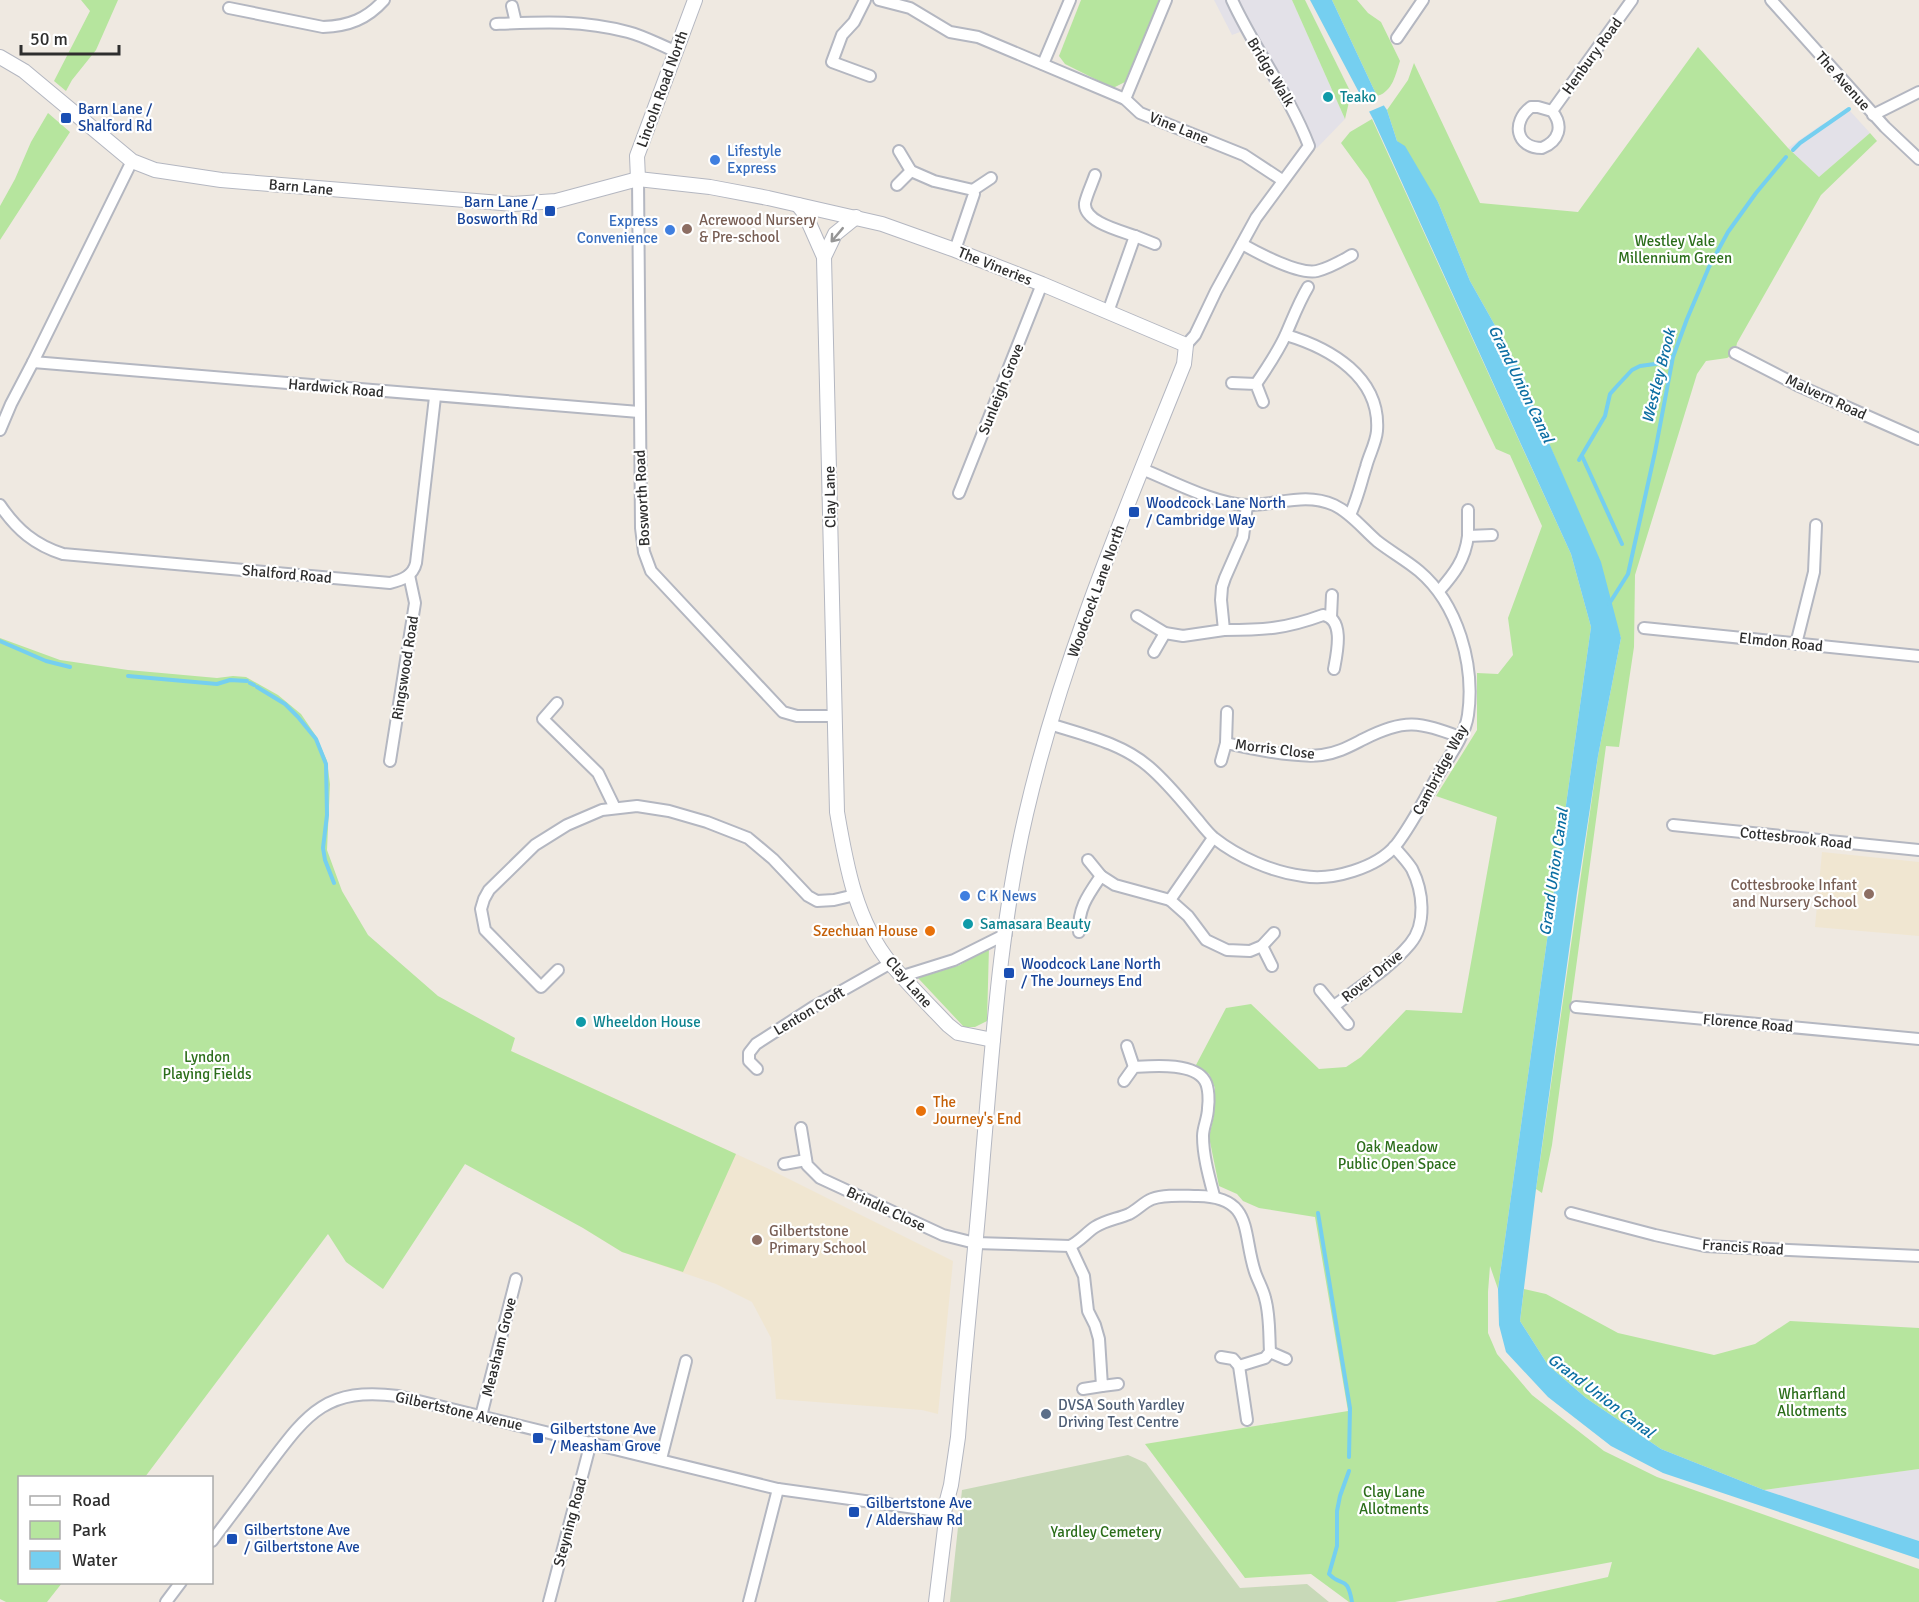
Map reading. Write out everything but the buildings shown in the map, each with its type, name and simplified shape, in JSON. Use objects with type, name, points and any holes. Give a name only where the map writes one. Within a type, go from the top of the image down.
[{"type":"street","points":[[228,8],[331,27],[357,21],[372,12],[384,0]]},
{"type":"street","name":"Lincoln Road North","points":[[638,179],[637,156],[695,0]]},
{"type":"street","points":[[865,0],[854,22],[842,35],[832,62],[870,76]]},
{"type":"street","name":"Vine Lane","points":[[879,0],[910,8],[950,32],[978,37],[1125,99],[1140,113],[1244,155],[1282,180]]},
{"type":"street","points":[[1043,64],[1070,0]]},
{"type":"street","points":[[1125,99],[1166,0]]},
{"type":"street","name":"Bridge Walk","points":[[1232,0],[1246,31],[1296,114],[1309,146]]},
{"type":"street","points":[[1396,38],[1423,0]]},
{"type":"street","name":"Henbury Road","points":[[1552,111],[1632,0]]},
{"type":"street","name":"The Avenue","points":[[1771,0],[1873,115],[1919,159]]},
{"type":"street","points":[[512,6],[516,23]]},
{"type":"street","points":[[496,24],[549,21],[595,24],[631,33],[675,51]]},
{"type":"street","name":"Barn Lane","points":[[0,57],[31,77],[132,161],[155,170],[195,178],[513,204],[556,201],[638,179]]},
{"type":"street","points":[[1873,115],[1919,92]]},
{"type":"street","name":"Woodcock Lane North","points":[[993,1040],[1012,882],[1026,813],[1050,724],[1088,606],[1184,364],[1186,345],[1195,335],[1256,218],[1309,146]]},
{"type":"street","points":[[899,151],[912,171],[934,181],[973,190],[991,178]]},
{"type":"street","points":[[0,430],[132,161]]},
{"type":"street","points":[[897,185],[912,171]]},
{"type":"street","points":[[1095,175],[1085,206],[1088,216],[1095,221],[1155,244]]},
{"type":"street","points":[[638,179],[710,187],[798,205]]},
{"type":"street","name":"Bosworth Road","points":[[638,179],[639,412],[641,528],[644,552],[651,571],[783,712],[797,716],[834,716]]},
{"type":"street","points":[[955,250],[974,194],[973,190]]},
{"type":"street","name":"The Vineries","points":[[798,205],[856,217],[955,250],[1186,345]]},
{"type":"street","name":"Clay Lane","points":[[798,205],[805,214],[824,257],[837,812],[844,852],[855,895],[873,937],[891,963],[958,1033],[993,1040]]},
{"type":"street","points":[[824,257],[835,234],[856,217]]},
{"type":"street","points":[[1108,312],[1135,236]]},
{"type":"street","points":[[1242,244],[1260,255],[1292,267],[1315,272],[1334,266],[1352,255]]},
{"type":"street","name":"Sunleigh Grove","points":[[959,493],[1042,284]]},
{"type":"street","points":[[1256,384],[1286,335],[1297,305],[1308,287]]},
{"type":"street","points":[[1286,335],[1309,341],[1339,358],[1353,370],[1362,382],[1374,409],[1377,434],[1365,467],[1360,492],[1350,515]]},
{"type":"street","name":"Malvern Road","points":[[1735,353],[1797,385],[1919,439]]},
{"type":"street","name":"Hardwick Road","points":[[33,362],[435,397],[639,412]]},
{"type":"street","points":[[1232,383],[1256,384]]},
{"type":"street","points":[[1256,384],[1263,402]]},
{"type":"street","points":[[409,575],[415,570],[435,397]]},
{"type":"street","name":"Cambridge Way","points":[[1050,724],[1116,746],[1134,756],[1172,789],[1213,838],[1249,860],[1303,876],[1333,876],[1370,864],[1394,847],[1415,818],[1460,737],[1468,718],[1468,679],[1461,636],[1452,613],[1439,591],[1420,571],[1377,540],[1350,515],[1334,505],[1311,499],[1247,505],[1213,498],[1142,469]]},
{"type":"street","name":"Shalford Road","points":[[0,505],[24,534],[44,548],[63,554],[390,583],[400,581],[409,575]]},
{"type":"street","points":[[1224,630],[1222,587],[1244,537],[1247,505]]},
{"type":"street","points":[[1439,591],[1457,571],[1463,560],[1468,536],[1468,510]]},
{"type":"street","points":[[1796,644],[1814,572],[1816,525]]},
{"type":"street","points":[[1468,536],[1492,535]]},
{"type":"street","name":"Ringswood Road","points":[[390,761],[415,603],[409,575]]},
{"type":"street","points":[[1332,595],[1331,617],[1335,624],[1338,645],[1334,669]]},
{"type":"street","points":[[1137,616],[1166,633],[1191,635],[1224,630],[1265,630],[1292,626],[1323,615],[1331,617]]},
{"type":"street","name":"Elmdon Road","points":[[1644,628],[1919,656]]},
{"type":"street","points":[[1154,652],[1166,633]]},
{"type":"street","points":[[557,703],[543,719],[598,773],[615,807]]},
{"type":"street","name":"Morris Close","points":[[1221,762],[1226,743],[1227,712]]},
{"type":"street","name":"Morris Close","points":[[1226,743],[1310,756],[1320,755],[1339,752],[1384,729],[1413,723],[1460,737]]},
{"type":"street","points":[[558,970],[541,987],[485,930],[482,917],[484,899],[489,890],[535,845],[567,825],[593,813],[615,807],[637,806],[669,812],[734,831],[748,838],[773,859],[800,890],[817,901],[855,895]]},
{"type":"street","name":"Cottesbrook Road","points":[[1672,825],[1919,850]]},
{"type":"street","points":[[1170,900],[1213,838]]},
{"type":"street","name":"Rover Drive","points":[[1334,1006],[1411,944],[1418,930],[1421,897],[1417,882],[1411,868],[1394,847]]},
{"type":"street","points":[[1088,860],[1101,876],[1115,885],[1170,900],[1188,916],[1206,940],[1218,947],[1227,950],[1250,951],[1262,946],[1274,933]]},
{"type":"street","points":[[1079,932],[1078,919],[1082,904],[1101,876]]},
{"type":"street","points":[[903,976],[954,960],[1005,934]]},
{"type":"street","points":[[1262,946],[1272,966]]},
{"type":"street","name":"Lenton Croft","points":[[757,1070],[749,1061],[749,1053],[756,1044],[815,1006],[891,963]]},
{"type":"street","name":"Rover Drive","points":[[1320,990],[1348,1024]]},
{"type":"street","name":"Florence Road","points":[[1576,1007],[1919,1039]]},
{"type":"street","points":[[936,1602],[945,1528],[944,1512],[951,1485],[958,1437],[993,1040]]},
{"type":"street","points":[[1127,1046],[1134,1067]]},
{"type":"street","points":[[1124,1081],[1134,1067]]},
{"type":"street","points":[[1134,1067],[1182,1068],[1201,1076],[1205,1081],[1208,1110],[1203,1135],[1206,1165],[1214,1196]]},
{"type":"street","points":[[784,1164],[806,1160],[801,1128]]},
{"type":"street","name":"Brindle Close","points":[[806,1160],[807,1165],[820,1178],[943,1235],[975,1243],[1070,1246]]},
{"type":"street","points":[[1102,1386],[1099,1340],[1088,1311],[1084,1276],[1070,1246],[1082,1240],[1094,1228],[1112,1218],[1129,1214],[1152,1199],[1214,1196],[1238,1209],[1244,1220],[1255,1273],[1265,1294],[1268,1307],[1270,1352],[1265,1358],[1239,1366]]},
{"type":"street","name":"Francis Road","points":[[1571,1213],[1655,1235],[1705,1245],[1919,1256]]},
{"type":"street","name":"Measham Grove","points":[[481,1416],[516,1279]]},
{"type":"street","points":[[1270,1352],[1286,1359]]},
{"type":"street","points":[[1221,1357],[1233,1359],[1239,1366],[1247,1420]]},
{"type":"street","points":[[661,1459],[686,1361]]},
{"type":"street","points":[[1083,1389],[1118,1384]]},
{"type":"street","name":"Gilbertstone Avenue","points":[[213,1540],[288,1437],[305,1419],[324,1406],[352,1395],[375,1393],[398,1396],[778,1489],[944,1512]]},
{"type":"street","name":"Steyning Road","points":[[549,1602],[591,1442]]},
{"type":"street","points":[[749,1602],[778,1489]]},
{"type":"street","points":[[166,1602],[180,1584]]},
{"type":"shaded area","points":[[1214,0],[1292,0],[1345,119],[1317,148],[1304,143],[1240,32],[1232,35]]},
{"type":"shaded area","points":[[1850,111],[1870,133],[1819,177],[1788,148],[1821,125]]},
{"type":"shaded area","name":"Cottesbrooke Infant and Nursery School","points":[[1822,852],[1919,862],[1919,936],[1815,927]]},
{"type":"shaded area","name":"Gilbertstone Primary School","points":[[511,1051],[769,1169],[953,1261],[938,1414],[922,1410],[776,1399],[771,1338],[752,1302],[716,1284],[622,1252],[583,1228]]},
{"type":"shaded area","points":[[1919,1469],[1919,1541],[1764,1490]]},
{"type":"green space","points":[[81,0],[118,0],[96,50],[66,91],[54,81],[90,11]]},
{"type":"green space","points":[[1081,0],[1160,0],[1125,82],[1113,88],[1065,64],[1059,56]]},
{"type":"green space","points":[[1292,0],[1305,0],[1351,93],[1345,119]]},
{"type":"green space","points":[[1332,0],[1357,0],[1368,13],[1381,22],[1400,61],[1390,86],[1378,96],[1376,94]]},
{"type":"green space","name":"Westley Vale Millennium Green","points":[[1698,47],[1788,148],[1819,177],[1870,133],[1877,141],[1821,195],[1737,343],[1735,353],[1727,358],[1706,361],[1697,374],[1635,575],[1634,647],[1619,747],[1606,746],[1552,1145],[1542,1193],[1536,1189],[1598,756],[1621,638],[1565,481],[1536,413],[1524,377],[1470,281],[1438,202],[1397,141],[1387,110],[1408,80],[1414,63],[1480,203],[1578,212]]},
{"type":"green space","points":[[48,113],[70,132],[0,240],[0,206],[31,142]]},
{"type":"green space","points":[[1372,119],[1571,554],[1591,627],[1498,1289],[1490,1266],[1488,1333],[1497,1354],[1532,1395],[1604,1451],[1657,1477],[1919,1569],[1919,1602],[1495,1602],[1608,1577],[1612,1562],[1395,1602],[1349,1602],[1311,1574],[1245,1578],[1145,1444],[1348,1411],[1315,1217],[1259,1208],[1219,1186],[1209,1137],[1214,1115],[1215,1088],[1209,1074],[1196,1065],[1226,1008],[1251,1004],[1319,1069],[1346,1067],[1361,1057],[1406,1010],[1462,1013],[1497,817],[1436,796],[1477,730],[1477,673],[1498,674],[1513,655],[1508,618],[1542,526],[1510,455],[1496,449],[1368,180],[1341,143],[1350,132]]},
{"type":"green space","name":"Lyndon Playing Fields","points":[[0,638],[60,660],[128,670],[217,678],[246,677],[278,695],[301,714],[316,736],[327,761],[330,784],[327,850],[342,891],[368,935],[438,996],[515,1038],[511,1051],[736,1154],[683,1272],[622,1252],[583,1228],[465,1164],[383,1289],[346,1262],[328,1234],[146,1476],[18,1476],[18,1584],[61,1584],[47,1602],[6,1602],[0,1599]]},
{"type":"green space","points":[[989,947],[987,1021],[975,1027],[964,1027],[918,978],[960,965]]},
{"type":"green space","name":"Wharfland Allotments","points":[[1524,1289],[1546,1294],[1618,1333],[1714,1355],[1755,1344],[1790,1321],[1919,1328],[1919,1469],[1764,1490],[1661,1449],[1586,1398],[1548,1365],[1520,1321]]},
{"type":"green space","name":"Yardley Cemetery","points":[[1128,1455],[1146,1463],[1240,1588],[1307,1584],[1329,1602],[950,1602],[962,1490]]},
{"type":"water","name":"Grand Union Canal","points":[[1310,0],[1332,0],[1376,94],[1387,110],[1397,141],[1405,146],[1438,202],[1470,281],[1524,377],[1536,413],[1601,562],[1621,638],[1598,756],[1577,893],[1520,1321],[1548,1365],[1586,1398],[1661,1449],[1764,1490],[1919,1541],[1919,1559],[1663,1473],[1611,1446],[1548,1397],[1506,1352],[1499,1325],[1498,1289],[1591,627],[1571,554],[1373,119]]},
{"type":"pier","points":[[1380,95],[1387,104],[1366,113],[1361,103]]},
{"type":"waterway","name":"Westley Brook","points":[[1793,150],[1849,109]]},
{"type":"waterway","name":"Westley Brook","points":[[1609,604],[1628,574],[1673,357],[1687,319],[1709,267],[1728,232],[1786,157]]},
{"type":"waterway","points":[[1579,460],[1605,416],[1610,394],[1618,385],[1632,370],[1640,366],[1662,363],[1672,357]]},
{"type":"waterway","points":[[1582,456],[1622,544]]},
{"type":"waterway","points":[[0,641],[46,661],[70,667]]},
{"type":"waterway","points":[[128,676],[217,684],[230,680],[247,681]]},
{"type":"waterway","points":[[250,683],[254,685]]},
{"type":"waterway","points":[[257,687],[285,704],[298,717],[316,739],[326,764],[327,815],[323,848],[334,883]]},
{"type":"waterway","points":[[1318,1213],[1350,1408],[1349,1457]]},
{"type":"waterway","points":[[1349,1471],[1337,1511],[1337,1546],[1329,1574],[1346,1585],[1352,1602]]},
{"type":"place","name":"Teako","points":[[1328,97]]},
{"type":"place","name":"Barn Lane / Shalford Rd","points":[[66,118]]},
{"type":"place","name":"Lifestyle Express","points":[[715,160]]},
{"type":"place","name":"Barn Lane / Bosworth Rd","points":[[550,211]]},
{"type":"place","name":"Acrewood Nursery & Pre-school","points":[[687,229]]},
{"type":"place","name":"Express Convenience","points":[[670,230]]},
{"type":"place","name":"Woodcock Lane North / Cambridge Way","points":[[1134,512]]},
{"type":"place","name":"Cottesbrooke Infant and Nursery School","points":[[1869,894]]},
{"type":"place","name":"C K News","points":[[965,896]]},
{"type":"place","name":"Samasara Beauty","points":[[968,924]]},
{"type":"place","name":"Szechuan House","points":[[930,931]]},
{"type":"place","name":"Woodcock Lane North / The Journeys End","points":[[1009,973]]},
{"type":"place","name":"Wheeldon House","points":[[581,1022]]},
{"type":"place","name":"The Journey's End","points":[[921,1111]]},
{"type":"place","name":"Gilbertstone Primary School","points":[[757,1240]]},
{"type":"place","name":"DVSA South Yardley Driving Test Centre","points":[[1046,1414]]},
{"type":"place","name":"Gilbertstone Ave / Measham Grove","points":[[538,1438]]},
{"type":"place","name":"Gilbertstone Ave / Aldershaw Rd","points":[[854,1512]]},
{"type":"place","name":"Gilbertstone Ave / Gilbertstone Ave","points":[[232,1539]]},
{"type":"park label","name":"Oak Meadow Public Open Space","points":[[1397,1156]]},
{"type":"park label","name":"Clay Lane Allotments","points":[[1394,1500]]}]
